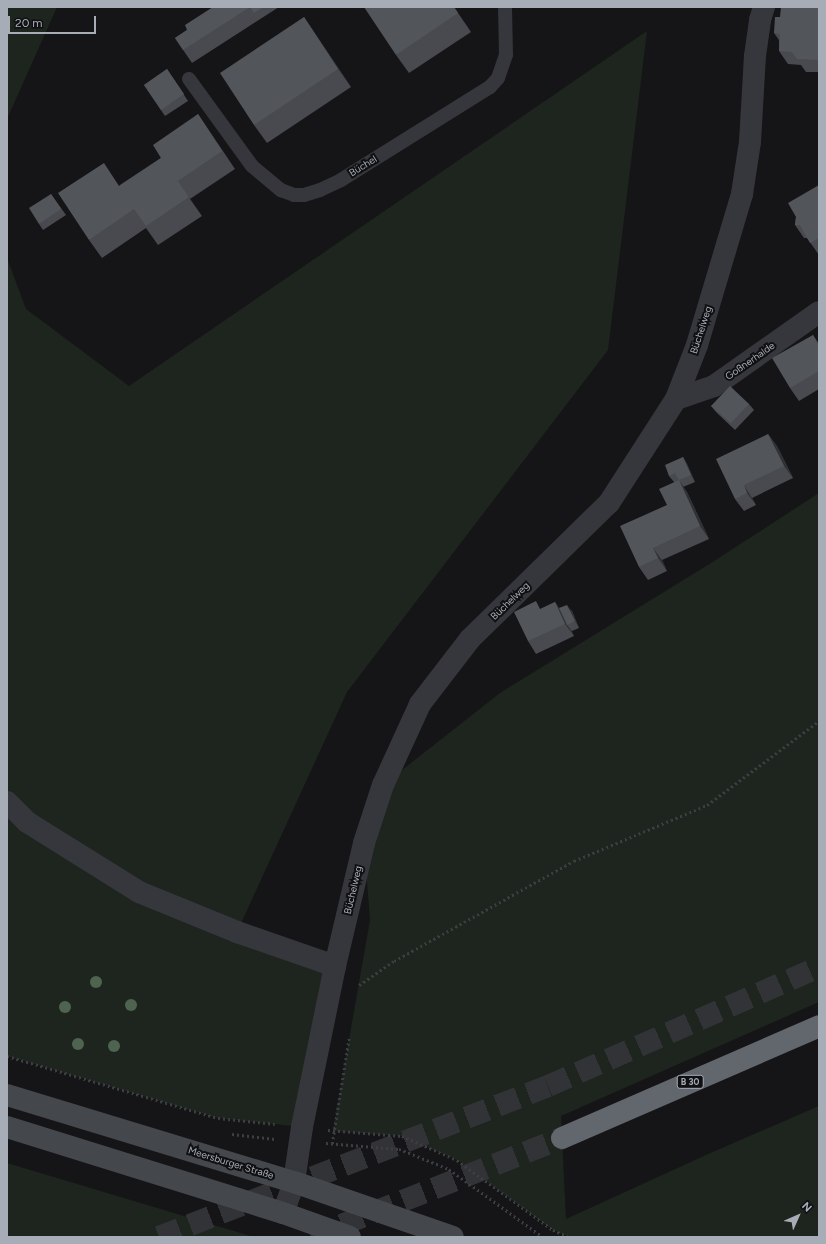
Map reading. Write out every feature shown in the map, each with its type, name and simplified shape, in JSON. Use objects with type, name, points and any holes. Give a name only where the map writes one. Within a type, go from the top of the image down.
[{"type":"highway","name":"B 30","points":[[562,1138],[819,1026]]},
{"type":"street","name":"Büchelweg","points":[[283,1213],[294,1182],[302,1127],[335,966],[364,843],[383,785],[420,704],[470,640],[609,503],[676,399],[697,345],[742,194],[750,142],[755,56],[760,20],[764,7]]},
{"type":"street","name":"Goßnerhalde","points":[[676,399],[714,386],[819,312]]},
{"type":"street","points":[[7,802],[27,822],[139,892],[237,932],[335,966]]},
{"type":"street","name":"Meersburger Straße","points":[[7,1095],[294,1182],[453,1237]]},
{"type":"street","points":[[7,1127],[283,1213],[350,1237]]},
{"type":"lane","name":"Büchel","points":[[189,79],[252,166],[281,190],[294,195],[304,195],[320,190],[341,180],[490,87],[498,78],[506,56],[505,7]]},
{"type":"path","points":[[357,993],[359,985],[394,961],[574,861],[707,805],[819,721]]},
{"type":"path","points":[[332,1144],[350,1031]]},
{"type":"path","points":[[7,1056],[218,1118],[333,1131],[402,1136],[457,1160],[553,1230],[569,1237]]},
{"type":"path","points":[[748,1237],[759,1237]]},
{"type":"shaded area","points":[[7,7],[57,7],[7,119]]},
{"type":"shaded area","points":[[647,31],[608,350],[347,692],[237,932],[335,966],[302,1127],[218,1118],[7,1056],[7,258],[26,309],[129,386]]},
{"type":"shaded area","points":[[819,493],[819,1002],[561,1116],[566,1219],[706,1155],[819,1106],[819,1237],[569,1237],[553,1230],[457,1160],[402,1136],[333,1131],[370,920],[364,843],[383,785],[500,693],[711,563]]},
{"type":"shaded area","points":[[7,1163],[254,1237],[7,1237]]},
{"type":"building","points":[[213,7],[250,7],[183,50],[175,38],[187,30],[185,25]]},
{"type":"building","points":[[250,7],[264,7],[254,13]]},
{"type":"building","points":[[364,7],[454,7],[458,13],[396,55]]},
{"type":"building","points":[[781,7],[819,7],[819,60],[797,59],[792,52],[779,51],[780,34],[774,33],[775,17],[780,17]]},
{"type":"building","points":[[304,17],[338,69],[254,125],[220,73]]},
{"type":"building","points":[[167,69],[184,94],[161,110],[144,85]]},
{"type":"building","points":[[198,114],[222,151],[178,181],[189,197],[146,226],[134,209],[89,240],[58,193],[104,163],[119,186],[161,158],[153,145]]},
{"type":"building","points":[[819,185],[819,238],[810,243],[800,225],[795,225],[796,217],[788,203]]},
{"type":"building","points":[[51,194],[61,209],[39,224],[29,208]]},
{"type":"building","points":[[813,335],[819,346],[819,371],[790,388],[772,358]]},
{"type":"building","points":[[730,386],[749,404],[731,423],[711,406]]},
{"type":"building","points":[[768,434],[784,466],[744,485],[747,493],[735,499],[716,459]]},
{"type":"building","points":[[683,457],[691,475],[679,480],[675,473],[669,476],[665,465]]},
{"type":"building","points":[[679,480],[700,526],[653,548],[658,558],[639,567],[620,526],[667,505],[659,489]]},
{"type":"building","points":[[536,601],[540,609],[555,602],[565,624],[528,641],[514,612]]},
{"type":"building","points":[[567,605],[575,621],[567,625],[559,608]]},
{"type":"tunnel","points":[[159,1237],[548,1086],[819,967]]},
{"type":"tunnel","points":[[311,1237],[562,1138]]}]
